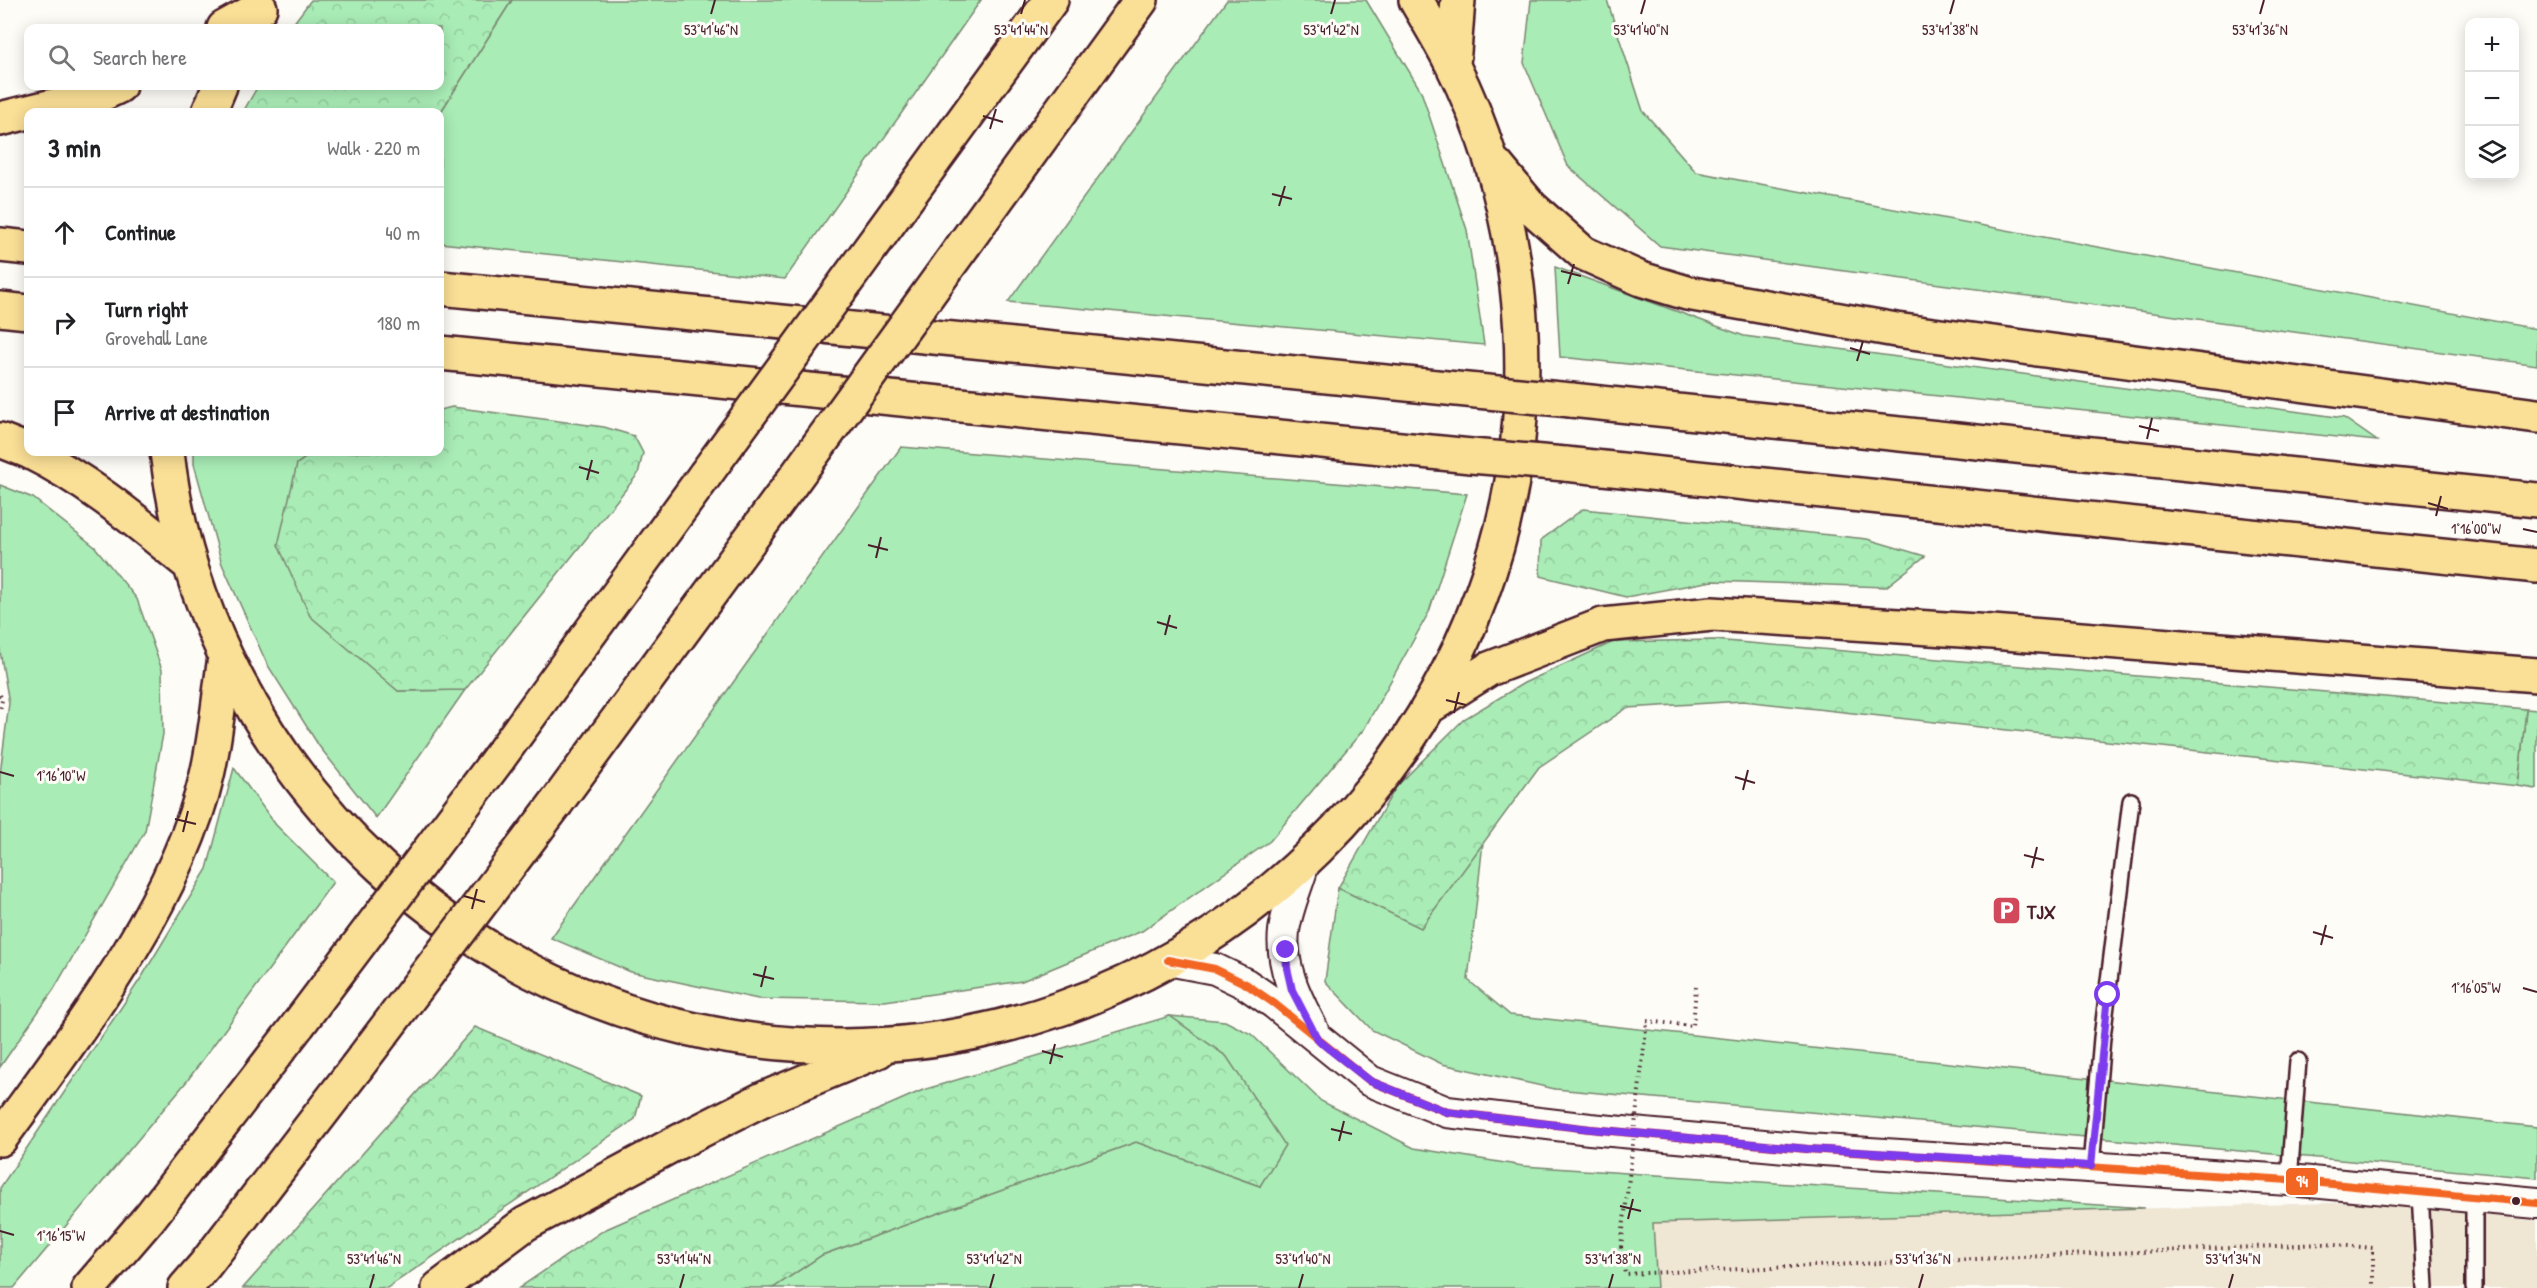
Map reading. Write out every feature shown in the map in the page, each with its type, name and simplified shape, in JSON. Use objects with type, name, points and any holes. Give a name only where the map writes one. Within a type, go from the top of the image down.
[{"type":"highway","points":[[89,1288],[150,1217],[498,759],[1051,0]]},
{"type":"highway","points":[[185,1288],[356,1068],[557,802],[1141,0]]},
{"type":"highway","points":[[166,456],[170,484],[189,564],[225,657],[272,740],[330,816],[371,858],[425,905],[474,939],[557,984],[611,1006],[666,1024],[723,1036],[804,1045],[897,1044],[981,1032],[1062,1009],[1144,974],[1221,930],[1276,887],[1328,840],[1375,787],[1431,705],[1475,612],[1496,549],[1511,485],[1520,419],[1522,354],[1518,288],[1507,223],[1491,159],[1453,65],[1416,0]]},
{"type":"highway","points":[[1453,65],[1458,0]]},
{"type":"highway","points":[[232,24],[258,12]]},
{"type":"highway","points":[[45,108],[110,90]]},
{"type":"highway","points":[[211,108],[218,90]]},
{"type":"highway","points":[[0,119],[24,113]]},
{"type":"highway","points":[[1491,159],[1531,207],[1583,253],[1641,279],[1687,293],[1896,330],[2537,416]]},
{"type":"highway","points":[[0,245],[24,248]]},
{"type":"highway","points":[[444,288],[1571,400],[2537,500]]},
{"type":"highway","points":[[0,309],[24,312]]},
{"type":"highway","points":[[444,354],[1565,464],[2537,566]]},
{"type":"highway","points":[[0,440],[24,449]]},
{"type":"highway","points":[[39,456],[63,468],[95,489],[189,564]]},
{"type":"highway","points":[[1431,705],[1489,669],[1603,625],[1712,614],[1992,632],[2537,675]]},
{"type":"highway","points":[[0,1139],[111,980],[154,908],[181,851],[207,776],[225,657]]},
{"type":"highway","points":[[439,1288],[525,1224],[763,1099],[897,1044]]},
{"type":"street","points":[[1304,863],[1284,932],[1287,968],[1292,990],[1318,1040]]},
{"type":"street","points":[[1168,960],[1215,969],[1246,984],[1275,1004],[1370,1081],[1447,1112],[1590,1129],[1808,1149],[2289,1180],[2537,1203]]},
{"type":"lane","points":[[2091,1166],[2102,1038],[2132,801]]},
{"type":"lane","points":[[2289,1180],[2298,1060]]},
{"type":"lane","points":[[2420,1192],[2425,1288]]},
{"type":"lane","points":[[2474,1197],[2474,1288]]},
{"type":"path","points":[[0,695],[2,700],[0,710]]},
{"type":"path","points":[[1696,987],[1693,1026],[1647,1021],[1621,1246],[1625,1274],[2324,1244],[2373,1248],[2373,1288]]},
{"type":"shaded area","points":[[2361,1202],[2537,1221],[2537,1288],[848,1288],[1526,1227]]},
{"type":"green space","points":[[311,0],[512,0],[443,108],[245,108],[256,90],[444,90],[444,24],[293,24]]},
{"type":"green space","points":[[512,0],[981,0],[785,279],[444,243],[443,108]]},
{"type":"green space","points":[[1227,0],[1366,0],[1421,91],[1467,230],[1484,345],[1008,302]]},
{"type":"green space","points":[[1531,0],[1607,0],[1643,111],[1696,172],[2537,329],[2537,365],[1660,246],[1568,166],[1524,63]]},
{"type":"green space","points":[[1555,267],[1744,336],[2344,418],[2377,441],[1560,357]]},
{"type":"green space","points":[[452,407],[604,427],[634,436],[643,453],[638,474],[465,690],[398,691],[310,616],[278,545],[297,464],[308,456],[444,456],[444,409]]},
{"type":"green space","points":[[901,447],[1467,494],[1429,612],[1364,729],[1270,841],[1142,931],[1022,981],[885,1001],[758,999],[631,972],[551,938]]},
{"type":"green space","points":[[194,456],[308,456],[297,464],[398,691],[465,690],[376,818],[319,746],[267,664],[222,564],[194,464]]},
{"type":"green space","points":[[0,485],[33,498],[95,547],[137,599],[162,670],[163,734],[145,831],[54,989],[0,1067],[0,774],[9,703],[0,651]]},
{"type":"green space","points":[[1583,509],[1867,539],[1925,556],[1886,587],[1712,581],[1626,597],[1540,576],[1541,540]]},
{"type":"green space","points":[[1714,640],[2526,709],[2518,786],[1743,701],[1627,708],[1539,767],[1421,928],[1338,888],[1396,787],[1464,719],[1524,683],[1613,642]]},
{"type":"green space","points":[[2526,709],[2537,710],[2537,789],[2518,786]]},
{"type":"green space","points":[[234,768],[276,825],[333,882],[187,1081],[14,1288],[0,1288],[0,1188],[143,975],[207,869]]},
{"type":"green space","points":[[1483,842],[1468,980],[1510,1015],[2537,1127],[2537,1178],[1555,1089],[1442,1064],[1372,1030],[1325,981],[1338,888],[1421,927]]},
{"type":"green space","points":[[1170,1016],[1225,1021],[1251,1034],[1321,1101],[1414,1148],[1523,1166],[2145,1208],[1653,1223],[1657,1288],[773,1288],[822,1255],[1136,1142],[1260,1186],[1227,1057]]},
{"type":"green space","points":[[1170,1016],[1227,1057],[1285,1145],[1260,1186],[1136,1142],[822,1255],[773,1288],[519,1288],[604,1230],[923,1090]]},
{"type":"green space","points":[[475,1027],[641,1096],[635,1119],[387,1288],[243,1288]]},
{"type":"transit line","name":"94","points":[[1168,960],[1215,969],[1246,984],[1275,1004],[1370,1081],[1447,1112],[1590,1129],[1807,1149],[2289,1180],[2537,1203]]},
{"type":"place","name":"TJX","points":[[2006,911]]},
{"type":"route","points":[[1286,950],[1292,990],[1318,1040],[1370,1081],[1447,1112],[1590,1129],[1808,1149],[2091,1166],[2108,995]]}]
